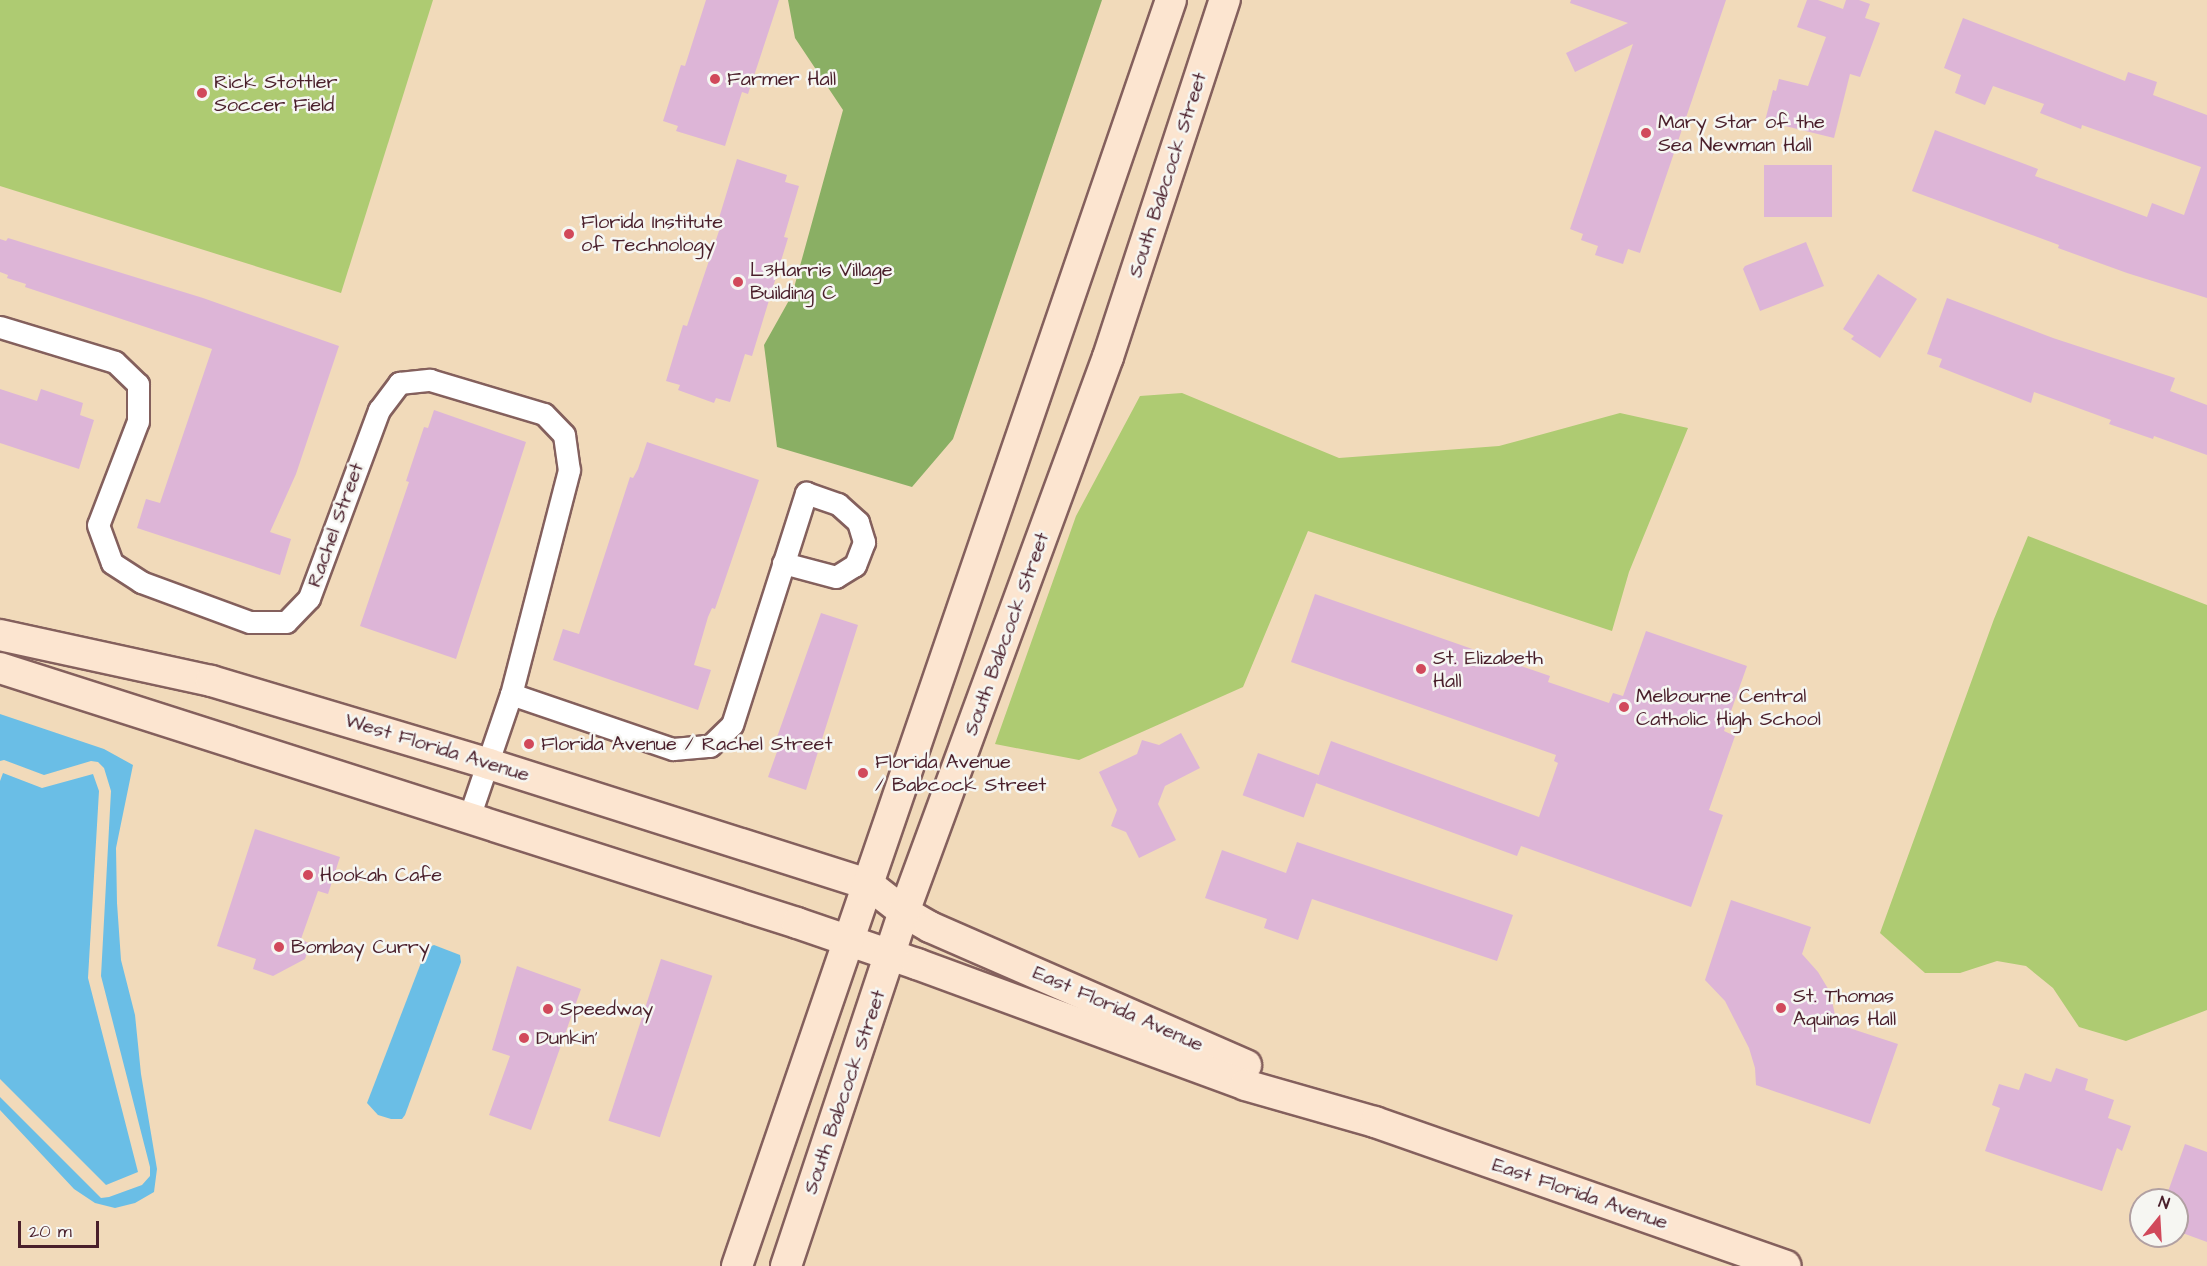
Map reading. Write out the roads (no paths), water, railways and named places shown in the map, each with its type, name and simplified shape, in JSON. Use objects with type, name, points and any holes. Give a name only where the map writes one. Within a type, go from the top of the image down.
[{"type":"street","points":[[737,1266],[1171,0]]},
{"type":"street","name":"South Babcock Street","points":[[786,1266],[904,912],[1108,357],[1225,0]]},
{"type":"street","name":"Rachel Street","points":[[0,327],[115,362],[138,384],[138,421],[98,525],[112,563],[141,582],[250,622],[286,622],[309,598],[378,410],[399,383],[430,380],[544,414],[564,435],[569,470],[511,694],[468,820]]},
{"type":"street","points":[[511,694],[673,749],[710,746],[732,725],[783,563]]},
{"type":"street","name":"West Florida Avenue","points":[[0,635],[211,681],[489,764],[867,884]]},
{"type":"street","points":[[0,668],[849,942]]},
{"type":"street","name":"East Florida Avenue","points":[[867,884],[904,912],[930,927],[1375,1122]]},
{"type":"street","name":"East Florida Avenue","points":[[849,942],[1245,1085],[1375,1122],[1786,1266]]},
{"type":"water","points":[[0,714],[104,749],[133,765],[116,848],[117,903],[121,960],[135,1015],[141,1074],[157,1169],[154,1192],[135,1203],[115,1208],[95,1203],[74,1189],[0,1110],[0,1097],[101,1198],[142,1185],[150,1176],[150,1167],[101,976],[111,791],[104,768],[98,762],[91,761],[44,775],[4,760],[0,761]]},
{"type":"water","points":[[3,773],[42,788],[93,774],[99,791],[88,978],[138,1172],[106,1185],[0,1079],[0,781]]},
{"type":"water","points":[[434,945],[460,955],[461,962],[405,1115],[402,1119],[391,1119],[378,1115],[367,1103],[424,955],[429,947]]},
{"type":"place","name":"Farmer Hall","points":[[715,79]]},
{"type":"place","name":"Rick Stottler Soccer Field","points":[[202,93]]},
{"type":"place","name":"Mary Star of the Sea Newman Hall","points":[[1646,133]]},
{"type":"place","name":"Florida Institute of Technology","points":[[569,234]]},
{"type":"place","name":"L3Harris Village Building C","points":[[738,282]]},
{"type":"place","name":"St. Elizabeth Hall","points":[[1421,669]]},
{"type":"place","name":"Melbourne Central Catholic High School","points":[[1624,707]]},
{"type":"place","name":"Florida Avenue / Rachel Street","points":[[529,744]]},
{"type":"place","name":"Florida Avenue / Babcock Street","points":[[863,773]]},
{"type":"place","name":"Hookah Cafe","points":[[308,875]]},
{"type":"place","name":"Bombay Curry","points":[[279,947]]},
{"type":"place","name":"St. Thomas Aquinas Hall","points":[[1781,1008]]},
{"type":"place","name":"Speedway","points":[[548,1009]]},
{"type":"place","name":"Dunkin'","points":[[524,1038]]}]
